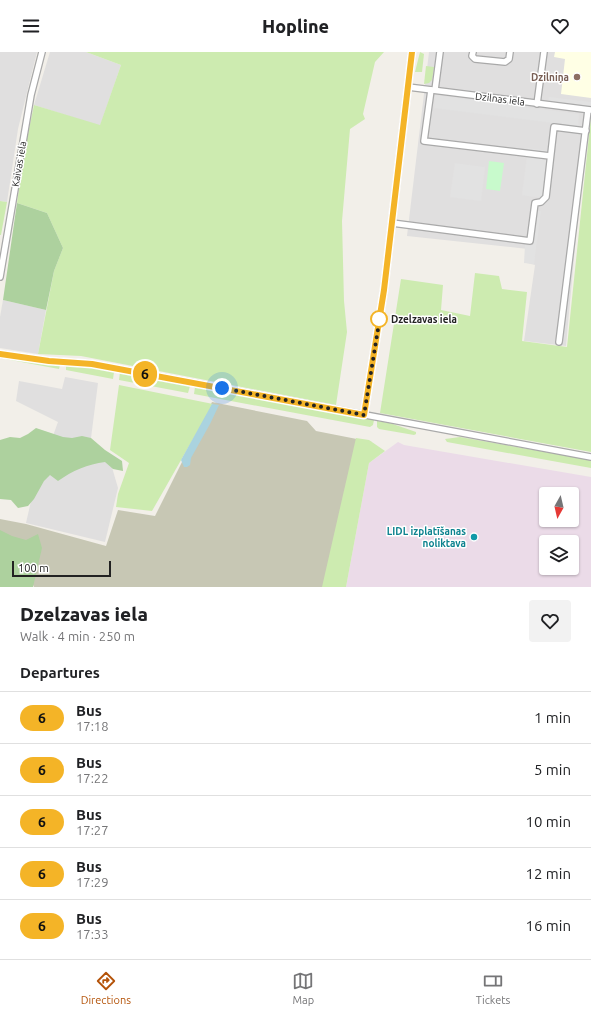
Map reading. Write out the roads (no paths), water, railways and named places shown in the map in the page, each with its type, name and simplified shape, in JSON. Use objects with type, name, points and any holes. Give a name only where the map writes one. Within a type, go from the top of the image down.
[{"type":"street","name":"Kaivas iela","points":[[0,277],[31,95],[42,52]]},
{"type":"street","points":[[364,415],[384,290],[412,52]]},
{"type":"street","points":[[440,52],[424,141],[550,156]]},
{"type":"street","points":[[473,52],[472,56],[475,59],[505,62],[509,59],[510,52]]},
{"type":"street","points":[[537,104],[544,52]]},
{"type":"street","name":"Dzilnas iela","points":[[408,87],[590,110]]},
{"type":"street","points":[[559,342],[590,110]]},
{"type":"street","points":[[392,223],[530,241],[535,203],[541,202],[546,197],[554,127],[586,131]]},
{"type":"street","points":[[0,354],[49,361],[92,364],[591,456]]},
{"type":"water","points":[[212,404],[219,405],[191,458],[190,465],[184,467],[181,460]]},
{"type":"place","name":"Dzilniņa","points":[[577,77]]},
{"type":"place","name":"Dzelzavas iela","points":[[379,319]]},
{"type":"place","name":"LIDL izplatīšanas noliktava","points":[[474,537]]}]
